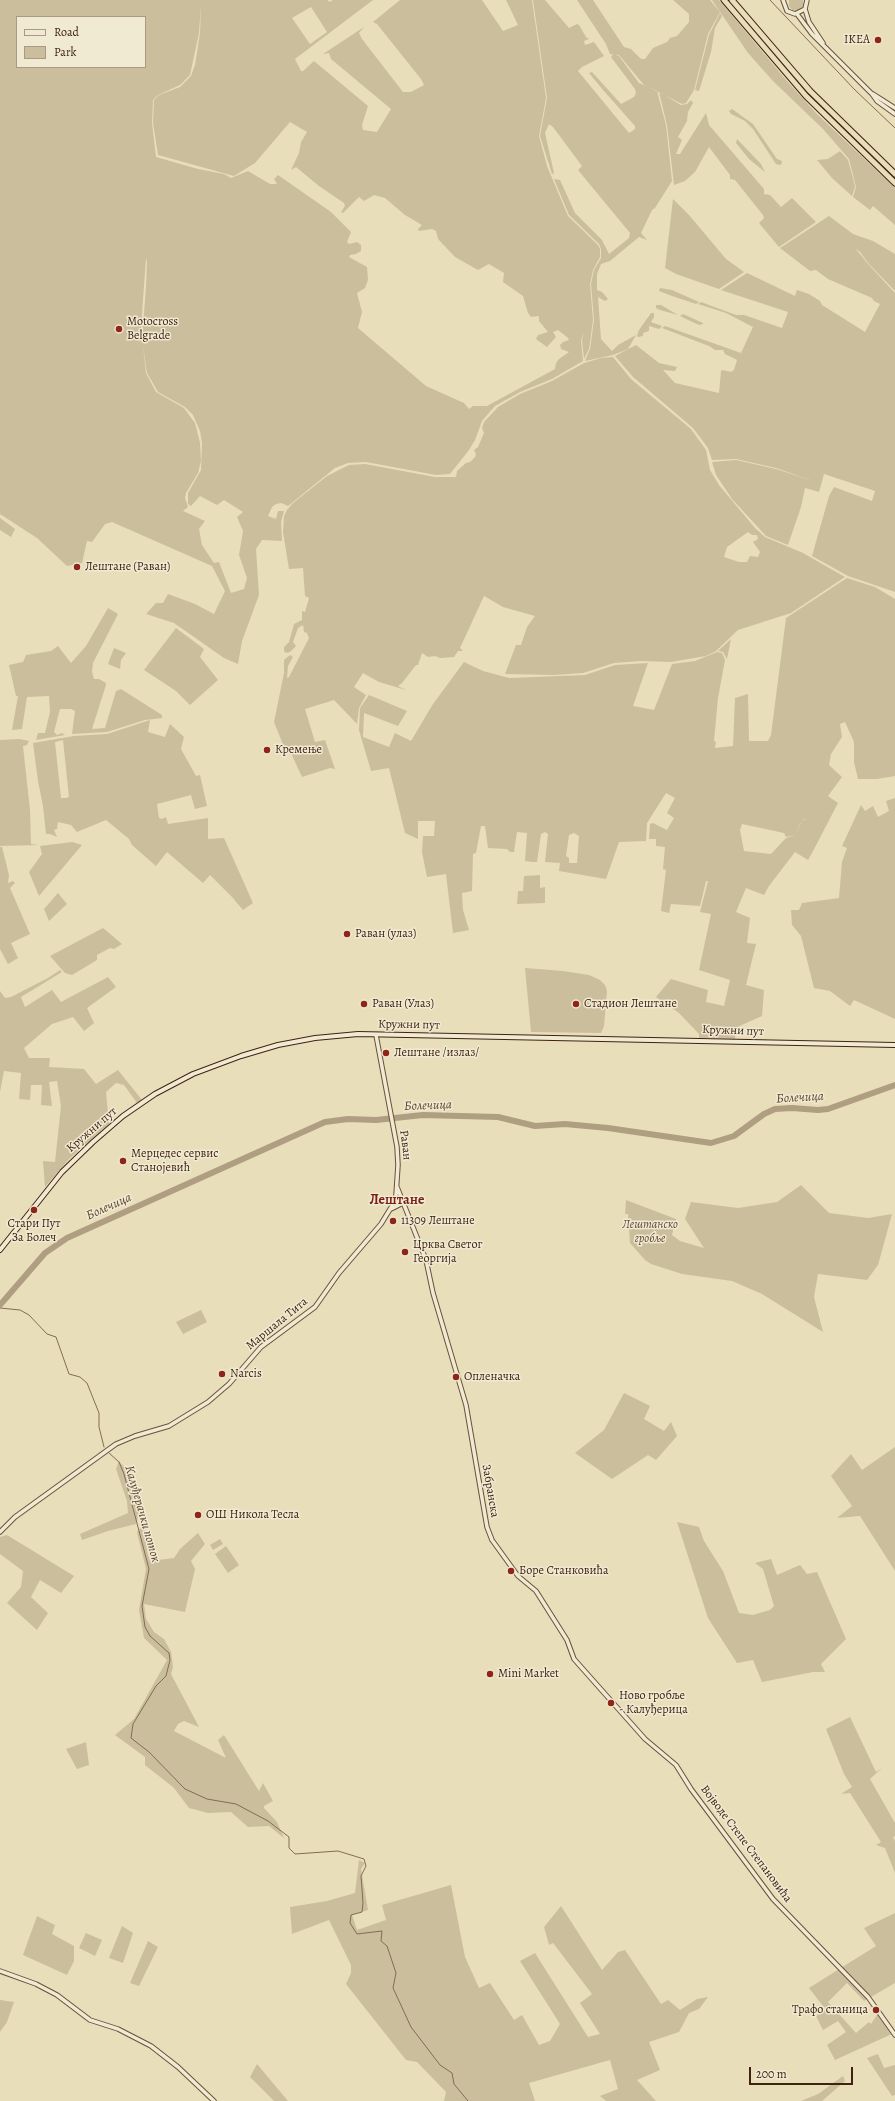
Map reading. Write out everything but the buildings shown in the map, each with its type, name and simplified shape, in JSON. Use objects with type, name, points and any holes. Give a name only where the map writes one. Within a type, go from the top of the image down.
[{"type":"highway","points":[[724,0],[806,96],[895,183]]},
{"type":"highway","points":[[732,0],[810,91],[895,174]]},
{"type":"main road","name":"Кружни пут","points":[[0,1250],[45,1192],[70,1163],[116,1122],[161,1091],[214,1066],[265,1049],[332,1036],[376,1035],[895,1045]]},
{"type":"street","points":[[807,0],[805,9],[809,22],[824,44]]},
{"type":"street","points":[[784,1],[789,12],[798,14],[812,34],[824,44],[877,101],[895,114]]},
{"type":"street","points":[[798,14],[805,9]]},
{"type":"street","points":[[872,94],[895,108]]},
{"type":"street","name":"Раван","points":[[376,1035],[397,1147],[398,1187],[403,1203]]},
{"type":"street","name":"Раван","points":[[390,1210],[398,1187]]},
{"type":"street","points":[[390,1210],[403,1203]]},
{"type":"street","name":"Забранска","points":[[403,1203],[426,1260],[432,1293],[466,1405],[484,1515],[492,1540],[518,1576],[536,1592],[567,1640],[574,1659],[644,1739]]},
{"type":"street","name":"Маршала Тита","points":[[0,1532],[15,1517],[92,1460],[120,1442],[179,1420],[215,1397],[261,1348],[315,1307],[339,1273],[378,1227],[390,1210]]},
{"type":"street","name":"Војводе Степе Степановића","points":[[644,1739],[676,1765],[773,1899],[868,1997],[895,2035]]},
{"type":"street","points":[[0,1971],[36,1984],[57,1995],[90,2020],[122,2030],[151,2046],[178,2067],[214,2101]]},
{"type":"green space","points":[[0,0],[328,0],[329,2],[333,0],[373,0],[295,59],[301,71],[303,71],[314,61],[368,106],[362,125],[363,130],[377,132],[391,109],[331,59],[329,53],[323,54],[364,27],[359,33],[362,39],[403,92],[411,92],[424,85],[421,79],[377,24],[373,22],[400,0],[482,0],[503,31],[518,25],[506,0],[532,0],[546,98],[539,136],[547,166],[568,216],[598,245],[600,249],[600,257],[593,270],[590,284],[593,320],[589,349],[584,359],[582,340],[584,333],[581,340],[583,361],[552,379],[520,392],[495,406],[482,421],[475,440],[469,450],[450,474],[436,475],[366,462],[348,463],[335,468],[288,506],[281,503],[272,507],[268,516],[276,519],[278,511],[284,511],[281,522],[282,541],[262,540],[256,549],[259,595],[242,641],[238,664],[224,658],[174,623],[146,614],[156,603],[163,603],[168,594],[195,604],[214,614],[225,591],[212,566],[112,522],[105,524],[92,542],[87,541],[82,563],[67,566],[37,538],[0,514]],"holes":[[[201,4],[200,33],[195,65],[191,76],[180,87],[159,95],[154,100],[153,123],[158,155],[234,176],[255,163],[290,122],[307,132],[301,142],[299,153],[291,170],[296,167],[319,186],[344,203],[345,206],[341,212],[343,213],[359,197],[364,201],[374,195],[385,198],[405,215],[422,225],[418,229],[419,231],[432,229],[436,231],[438,239],[455,257],[478,270],[489,264],[504,273],[503,282],[523,296],[528,313],[531,317],[539,316],[539,321],[548,332],[538,335],[536,339],[547,347],[556,337],[553,332],[558,330],[568,338],[569,340],[560,345],[561,349],[569,352],[559,359],[556,363],[555,369],[487,406],[473,406],[469,409],[464,403],[426,386],[358,328],[362,312],[357,293],[365,288],[368,280],[367,267],[349,257],[350,255],[361,251],[361,245],[357,242],[349,244],[347,242],[351,232],[331,212],[278,175],[274,179],[277,184],[270,184],[248,171],[231,178],[224,174],[198,169],[156,157],[152,123],[153,100],[158,95],[180,85],[190,75],[199,33]],[[311,7],[327,32],[310,44],[292,18]],[[146,258],[146,287],[142,338],[141,328]],[[143,345],[147,373],[158,392],[185,407],[193,415],[200,431],[202,443],[201,470],[188,493],[188,504],[191,506],[200,496],[217,505],[224,500],[243,512],[237,517],[243,531],[239,555],[247,578],[244,589],[231,593],[219,562],[214,563],[202,545],[199,529],[205,521],[183,511],[188,507],[185,498],[186,493],[198,473],[201,461],[200,443],[195,423],[184,408],[156,392],[146,373]]]},
{"type":"green space","points":[[533,0],[545,0],[569,28],[577,24],[579,25],[586,37],[589,39],[584,41],[585,45],[594,42],[604,56],[582,67],[578,71],[629,133],[635,129],[635,126],[589,73],[592,72],[621,104],[634,97],[636,93],[635,89],[611,57],[613,54],[619,56],[639,83],[657,91],[666,125],[672,181],[655,208],[652,210],[641,233],[647,240],[639,237],[610,261],[601,264],[597,274],[597,290],[602,292],[608,299],[605,301],[598,297],[601,339],[612,351],[618,345],[636,335],[628,349],[613,355],[585,361],[590,349],[594,320],[591,284],[594,270],[601,258],[601,249],[599,244],[569,215],[554,179],[560,180],[575,213],[602,240],[609,254],[629,238],[630,233],[578,170],[582,166],[553,127],[549,124],[545,133],[554,173],[552,174],[540,136],[547,98]]},
{"type":"green space","points":[[577,0],[593,0],[624,47],[631,49],[641,59],[645,59],[653,48],[667,42],[670,38],[677,36],[689,22],[689,14],[673,0],[710,0],[720,12],[708,34],[694,90],[686,103],[682,104],[644,85],[619,55],[610,54],[606,44]]},
{"type":"green space","points":[[712,0],[719,0],[816,113],[895,188],[895,225],[873,206],[870,210],[853,197],[856,187],[849,159],[823,129],[773,81],[748,53]]},
{"type":"green space","points":[[789,0],[803,0],[804,6],[799,10],[793,11],[789,6]]},
{"type":"green space","points":[[720,13],[722,16],[715,28],[711,52],[699,91],[695,90],[709,35]]},
{"type":"green space","points":[[659,92],[681,105],[687,104],[691,100],[693,103],[688,112],[687,121],[678,137],[682,140],[676,154],[680,154],[706,113],[709,125],[764,189],[764,194],[770,195],[781,207],[792,198],[816,222],[779,247],[759,223],[764,218],[763,215],[735,180],[730,179],[730,175],[709,147],[695,172],[685,181],[674,185],[667,125]]},
{"type":"green space","points":[[732,109],[753,124],[777,159],[782,161],[781,165],[776,164],[753,129],[745,121],[731,114],[729,111]]},
{"type":"green space","points":[[737,139],[761,164],[765,172],[749,159],[736,143]]},
{"type":"green space","points":[[840,151],[848,160],[854,182],[855,187],[852,196],[832,178],[817,160],[828,159]]},
{"type":"green space","points":[[673,199],[689,215],[726,259],[744,272],[719,289],[676,274],[665,268]]},
{"type":"green space","points":[[829,216],[853,234],[873,241],[895,254],[895,291],[855,248],[869,265],[895,293],[895,592],[848,576],[812,556],[829,496],[834,487],[872,501],[875,491],[824,474],[819,492],[805,488],[801,507],[788,545],[766,536],[732,499],[716,475],[712,462],[736,460],[776,469],[816,482],[776,468],[736,459],[712,460],[708,448],[693,428],[633,377],[615,356],[636,345],[659,363],[677,367],[675,371],[663,370],[675,383],[719,393],[721,371],[731,372],[734,370],[737,360],[725,354],[723,350],[715,350],[709,346],[662,328],[665,326],[741,353],[753,327],[726,313],[698,304],[701,302],[736,315],[744,315],[782,328],[788,312],[721,290],[747,273],[795,296],[797,290],[809,294],[820,301],[822,305],[865,332],[880,304],[872,298],[828,279],[816,270],[810,271],[780,248]]},
{"type":"green space","points":[[660,288],[672,290],[699,302],[696,304],[672,296],[659,291]]},
{"type":"green space","points":[[656,305],[661,305],[678,315],[660,310],[656,308]]},
{"type":"green space","points":[[651,313],[654,313],[654,317],[651,322],[662,326],[659,329],[649,326],[649,331],[643,333],[643,336],[638,337],[639,330]]},
{"type":"green space","points":[[683,314],[703,324],[699,325],[680,316]]},
{"type":"green space","points":[[613,357],[631,379],[691,429],[706,450],[710,470],[719,485],[755,528],[765,537],[803,553],[845,577],[791,613],[738,630],[716,651],[706,656],[671,662],[641,661],[614,663],[583,673],[554,675],[505,674],[516,645],[521,645],[527,627],[535,616],[503,607],[484,596],[460,648],[463,651],[458,651],[454,657],[440,658],[435,656],[428,657],[422,653],[418,665],[416,665],[398,686],[406,690],[379,682],[363,673],[354,687],[366,695],[359,708],[357,724],[334,700],[305,709],[315,742],[325,740],[335,769],[330,768],[302,777],[290,751],[286,752],[274,722],[284,673],[284,660],[290,655],[293,657],[288,666],[287,678],[289,677],[309,638],[307,633],[304,632],[303,625],[298,628],[293,642],[296,646],[290,652],[286,653],[284,651],[284,647],[289,642],[294,624],[302,620],[302,611],[305,612],[309,598],[305,596],[303,568],[289,569],[283,532],[284,516],[287,510],[293,503],[327,476],[349,465],[365,464],[435,477],[456,477],[457,471],[475,457],[476,454],[474,450],[478,447],[484,433],[482,428],[484,422],[498,407],[520,394],[552,381],[584,363],[601,358]],"holes":[[[748,532],[752,535],[757,535],[758,539],[753,542],[760,552],[758,557],[750,556],[747,562],[739,562],[724,557],[727,547]]]},
{"type":"green space","points":[[0,518],[15,529],[11,537],[0,530]]},
{"type":"green space","points":[[847,578],[875,587],[895,599],[895,776],[877,779],[858,779],[854,762],[854,742],[845,722],[840,724],[842,737],[831,754],[829,765],[842,777],[828,796],[838,803],[808,860],[795,852],[769,886],[764,895],[746,888],[736,912],[750,918],[747,943],[756,944],[746,985],[764,990],[762,1016],[735,1028],[735,1039],[699,1038],[699,1034],[679,1013],[656,997],[671,979],[708,990],[706,1002],[724,1006],[730,980],[699,970],[711,914],[700,912],[708,881],[706,881],[700,906],[671,904],[669,913],[661,911],[666,870],[663,869],[665,847],[656,846],[656,839],[649,839],[650,824],[653,823],[667,830],[674,818],[667,813],[675,798],[666,793],[647,823],[646,841],[619,842],[606,879],[559,871],[560,863],[545,862],[548,834],[545,832],[541,834],[537,862],[532,862],[525,861],[527,833],[517,832],[514,852],[510,852],[507,849],[488,848],[485,826],[481,826],[476,853],[473,854],[472,891],[462,893],[463,910],[469,930],[453,933],[446,874],[427,877],[422,852],[423,836],[434,836],[435,821],[418,821],[418,839],[405,833],[389,768],[371,771],[359,730],[360,708],[369,695],[407,711],[398,726],[364,713],[363,737],[389,747],[395,733],[411,741],[433,704],[464,662],[483,671],[509,678],[585,675],[615,665],[648,663],[633,706],[654,710],[672,664],[695,661],[717,652],[722,653],[725,660],[718,698],[714,741],[716,742],[715,748],[733,746],[735,698],[748,694],[749,741],[768,741],[771,735],[786,618]],"holes":[[[742,824],[784,833],[786,837],[795,835],[786,838],[771,854],[744,851],[740,830]],[[574,833],[579,836],[577,863],[569,863],[569,858],[566,856],[569,835]]]},
{"type":"green space","points":[[108,608],[118,614],[93,663],[92,672],[94,679],[99,679],[106,683],[106,685],[92,729],[105,728],[116,691],[121,689],[162,715],[162,718],[145,720],[107,732],[72,734],[75,711],[71,709],[60,709],[54,732],[57,735],[62,733],[65,735],[36,740],[38,733],[45,733],[50,712],[49,696],[27,697],[22,729],[12,730],[18,696],[16,696],[9,665],[23,662],[26,655],[51,651],[58,646],[71,663],[86,646]]},
{"type":"green space","points":[[176,628],[204,649],[200,657],[218,680],[190,705],[176,691],[144,670]]},
{"type":"green space","points":[[731,639],[727,659],[723,652],[718,651]]},
{"type":"green space","points":[[114,648],[126,653],[121,660],[120,669],[108,664]]},
{"type":"green space","points":[[150,720],[148,732],[165,737],[170,724],[184,737],[181,749],[196,776],[200,775],[207,806],[195,809],[191,795],[157,804],[159,818],[162,819],[166,817],[168,824],[208,818],[208,839],[224,838],[253,903],[243,910],[210,875],[203,883],[167,852],[156,866],[132,845],[129,839],[106,820],[77,832],[71,825],[58,822],[57,829],[54,830],[57,837],[46,834],[33,743],[74,736],[107,734]],"holes":[[[63,740],[69,797],[61,798],[55,742]]]},
{"type":"green space","points":[[20,739],[29,741],[27,745],[23,746],[30,810],[31,844],[39,845],[0,846],[0,740]]},
{"type":"green space","points":[[895,798],[895,1019],[854,1000],[850,1006],[830,991],[814,988],[801,936],[792,925],[791,910],[799,910],[802,903],[839,898],[842,862],[847,848],[842,846],[861,805],[865,811],[873,806],[878,817],[889,811],[886,801]]},
{"type":"green space","points":[[72,842],[82,845],[39,896],[29,872],[42,854],[40,846]]},
{"type":"green space","points":[[0,847],[2,847],[9,875],[8,883],[13,881],[15,883],[10,888],[30,934],[11,943],[18,958],[8,964],[0,949]]},
{"type":"green space","points":[[540,875],[540,888],[545,887],[545,903],[517,904],[518,891],[523,891],[524,876]]},
{"type":"green space","points":[[58,893],[67,904],[49,921],[44,909]]},
{"type":"green space","points":[[103,928],[122,944],[114,949],[110,948],[97,955],[97,960],[72,975],[65,973],[50,956]]},
{"type":"green space","points":[[525,968],[589,975],[600,980],[605,985],[607,991],[604,1026],[601,1033],[531,1032]]},
{"type":"green space","points":[[60,970],[62,972],[21,997],[25,1007],[52,990],[61,1002],[108,977],[116,987],[87,1008],[94,1023],[84,1031],[73,1017],[52,1024],[24,1048],[29,1058],[50,1058],[49,1067],[84,1069],[96,1084],[118,1070],[142,1100],[137,1103],[124,1085],[116,1083],[106,1092],[109,1124],[69,1159],[45,1187],[43,1161],[55,1162],[61,1106],[57,1081],[49,1082],[52,1106],[41,1105],[42,1085],[31,1085],[30,1100],[19,1099],[21,1073],[4,1071],[0,1092],[0,991],[5,998],[11,997],[48,978]]},
{"type":"green space","name":"Лештанско гробље","points":[[801,1185],[829,1213],[868,1218],[892,1214],[878,1265],[867,1280],[818,1274],[814,1297],[823,1332],[762,1294],[732,1281],[682,1274],[651,1264],[645,1260],[630,1243],[628,1214],[625,1214],[626,1200],[676,1219],[672,1235],[680,1241],[704,1248],[685,1219],[691,1202],[738,1208],[777,1202]]},
{"type":"green space","points":[[201,1310],[207,1322],[183,1334],[176,1322]]},
{"type":"green space","points":[[624,1393],[650,1406],[644,1419],[664,1431],[671,1422],[677,1436],[656,1460],[648,1455],[612,1479],[575,1453],[604,1430]]},
{"type":"green space","points":[[895,1447],[895,1571],[860,1516],[837,1518],[852,1506],[831,1476],[851,1454],[862,1470]]},
{"type":"green space","points":[[119,1461],[125,1468],[140,1510],[136,1524],[108,1531],[82,1540],[80,1534],[128,1513],[127,1501],[116,1469]]},
{"type":"green space","points":[[677,1522],[699,1527],[704,1541],[723,1571],[739,1613],[753,1615],[770,1610],[774,1606],[763,1569],[755,1563],[771,1559],[777,1575],[800,1565],[807,1574],[817,1572],[846,1639],[821,1664],[825,1672],[813,1672],[762,1682],[753,1660],[737,1663],[708,1618]]},
{"type":"green space","points":[[145,1523],[145,1536],[151,1549],[147,1551],[150,1561],[174,1558],[180,1549],[198,1533],[205,1544],[191,1561],[195,1569],[185,1612],[144,1604],[146,1619],[154,1632],[164,1639],[171,1652],[173,1667],[171,1674],[199,1727],[184,1721],[178,1724],[174,1731],[226,1758],[218,1740],[224,1735],[259,1791],[263,1783],[273,1801],[264,1806],[264,1808],[277,1822],[284,1838],[269,1826],[248,1827],[231,1812],[208,1813],[189,1808],[174,1788],[145,1765],[145,1757],[115,1735],[134,1719],[167,1660],[144,1638],[139,1610],[146,1569],[137,1532]]},
{"type":"green space","points":[[7,1535],[74,1576],[61,1593],[40,1580],[31,1597],[48,1613],[37,1630],[7,1603],[21,1587],[23,1571],[0,1554],[0,1537]]},
{"type":"green space","points":[[220,1539],[223,1544],[213,1550],[210,1545]]},
{"type":"green space","points":[[226,1546],[239,1565],[228,1573],[215,1554]]},
{"type":"green space","points":[[850,1717],[876,1772],[882,1768],[870,1779],[895,1823],[895,1836],[893,1837],[895,1841],[895,1873],[885,1848],[876,1845],[881,1842],[850,1793],[841,1794],[852,1787],[844,1774],[826,1729]]},
{"type":"green space","points":[[86,1742],[89,1765],[77,1769],[66,1749]]},
{"type":"green space","points":[[359,1860],[365,1863],[361,1869],[368,1910],[352,1915],[357,1930],[386,1920],[382,1905],[451,1885],[465,1957],[479,1988],[490,1983],[514,2020],[522,2015],[539,2045],[550,2041],[560,2024],[520,1961],[535,1953],[588,2037],[600,2034],[580,2003],[592,1994],[553,1943],[549,1945],[544,1927],[561,1906],[602,1970],[618,1952],[625,1950],[661,2004],[668,2000],[680,2010],[697,1999],[708,1997],[699,2009],[689,2013],[679,2032],[649,2042],[660,2070],[637,2080],[656,2101],[606,2101],[600,2096],[618,2089],[610,2060],[529,2083],[535,2101],[444,2101],[446,2092],[417,2062],[406,2060],[346,1984],[351,1973],[351,1965],[329,1920],[292,1934],[290,1907],[327,1901],[355,1893]]},
{"type":"green space","points":[[895,1913],[895,1983],[864,2001],[847,1983],[828,2002],[856,2033],[869,2022],[871,2024],[879,2012],[894,2033],[835,2060],[827,2045],[846,2032],[838,2021],[823,2030],[816,2016],[827,2009],[809,1988],[876,1946],[864,1928]]},
{"type":"green space","points":[[37,1916],[55,1925],[52,1934],[74,1946],[74,1961],[67,1975],[23,1955]]},
{"type":"green space","points":[[122,1926],[133,1933],[123,1963],[109,1958]]},
{"type":"green space","points":[[86,1933],[102,1940],[95,1956],[79,1948]]},
{"type":"green space","points":[[148,1941],[158,1947],[139,1986],[130,1983]]},
{"type":"green space","points":[[0,2000],[14,2002],[7,2022],[0,2032]]},
{"type":"green space","points":[[878,2054],[884,2068],[895,2065],[895,2095],[892,2096],[867,2058]]},
{"type":"green space","points":[[257,2064],[288,2101],[274,2101],[250,2077]]},
{"type":"green space","points":[[843,2076],[845,2081],[822,2101],[801,2101],[818,2094]]},
{"type":"waterway","points":[[770,0],[855,90],[895,128]]},
{"type":"waterway","name":"Болечица","points":[[0,1305],[45,1253],[67,1238],[325,1122],[348,1119],[376,1120],[423,1115],[498,1117],[535,1126],[565,1124],[608,1128],[711,1143],[734,1136],[764,1114],[775,1109],[828,1109],[895,1085]]},
{"type":"waterway","name":"Калуђерачки поток","points":[[0,1308],[20,1310],[29,1315],[47,1334],[56,1337],[69,1374],[80,1377],[87,1383],[99,1413],[99,1427],[104,1447]]},
{"type":"waterway","name":"Калуђерачки поток","points":[[109,1453],[119,1462],[124,1474],[149,1569],[142,1606],[145,1627],[150,1636],[169,1653],[170,1660],[166,1676],[156,1686],[133,1724],[131,1738],[149,1752],[185,1789],[207,1799],[236,1804],[268,1821],[289,1837],[289,1848],[295,1854],[338,1851],[364,1859],[366,1866],[361,1876],[363,1903],[362,1912],[351,1915],[350,1923],[357,1934],[382,1931],[381,1941],[387,1946],[396,1973],[393,1988],[411,2027],[440,2065],[452,2073],[454,2084],[468,2101]]},
{"type":"place","name":"IKEA","points":[[878,40]]},
{"type":"place","name":"Motocross Belgrade","points":[[119,329]]},
{"type":"place","name":"Лештане (Раван)","points":[[77,567]]},
{"type":"place","name":"Кремење","points":[[267,750]]},
{"type":"place","name":"Раван (улаз)","points":[[347,934]]},
{"type":"place","name":"Раван (Улаз)","points":[[364,1004]]},
{"type":"place","name":"Стадион Лештане","points":[[576,1004]]},
{"type":"place","name":"Лештане /излаз/","points":[[386,1053]]},
{"type":"place","name":"Мерцедес сервис Станојевић","points":[[123,1161]]},
{"type":"place","name":"Стари Пут За Болеч","points":[[34,1210]]},
{"type":"place","name":"11309 Лештане","points":[[393,1221]]},
{"type":"place","name":"Црква Светог Георгија","points":[[405,1252]]},
{"type":"place","name":"Narcis","points":[[222,1374]]},
{"type":"place","name":"Опленачка","points":[[456,1377]]},
{"type":"place","name":"ОШ Никола Тесла","points":[[198,1515]]},
{"type":"place","name":"Боре Станковића","points":[[511,1571]]},
{"type":"place","name":"Mini Market","points":[[490,1674]]},
{"type":"place","name":"Ново гробље - Калуђерица","points":[[611,1703]]},
{"type":"place","name":"Трафо станица","points":[[876,2010]]},
{"type":"district","name":"Лештане","points":[[397,1201]]}]
